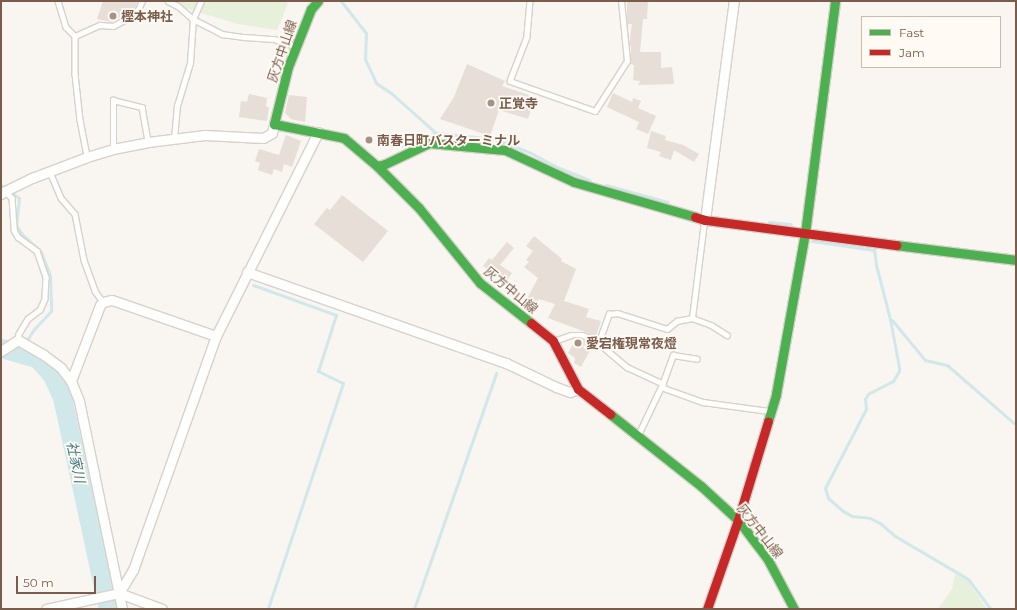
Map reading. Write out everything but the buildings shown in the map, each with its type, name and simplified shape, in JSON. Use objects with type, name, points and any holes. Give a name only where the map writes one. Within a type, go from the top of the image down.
[{"type":"street","name":"灰方中山線","points":[[318,1],[311,9],[288,67],[274,124],[344,138],[377,166],[419,208],[480,283],[553,341],[578,389],[701,486],[738,520],[767,558],[794,609]]},
{"type":"street","points":[[705,220],[734,1]]},
{"type":"street","points":[[707,609],[738,520],[776,394],[805,233],[835,1]]},
{"type":"street","points":[[2,190],[87,157],[113,149],[148,142],[205,135],[263,138],[272,133],[274,124]]},
{"type":"street","points":[[119,593],[133,570],[216,336],[318,132]]},
{"type":"street","points":[[377,166],[385,164],[429,143],[505,150],[574,182],[705,220],[1016,260]]},
{"type":"street","points":[[248,272],[506,363],[556,387],[570,392],[578,389]]},
{"type":"street","points":[[71,381],[100,305],[103,302],[112,300],[216,336]]},
{"type":"street","points":[[1,351],[18,340],[44,355],[61,368],[71,381],[79,400],[122,609]]},
{"type":"street","points":[[46,609],[119,593],[162,609]]},
{"type":"lane","points":[[58,1],[66,27],[75,36],[75,74],[80,120],[87,157]]},
{"type":"lane","points":[[75,36],[100,25],[113,26],[138,10],[142,1]]},
{"type":"lane","points":[[168,1],[178,6],[192,19],[222,34],[274,39],[296,47]]},
{"type":"lane","points":[[174,139],[177,106],[190,63],[192,19],[201,1]]},
{"type":"lane","points":[[530,1],[527,37],[510,81],[595,111],[627,61],[621,1]]},
{"type":"lane","points":[[113,149],[113,100],[142,107],[148,142]]},
{"type":"lane","points":[[50,172],[60,198],[76,214],[84,260],[95,291],[103,302]]},
{"type":"lane","points":[[2,190],[12,198],[14,230],[18,237],[36,251],[46,277],[45,299],[40,310],[28,319],[19,334],[18,340]]},
{"type":"lane","points":[[692,318],[705,220]]},
{"type":"lane","points":[[599,340],[609,314],[617,313],[667,329],[676,321],[692,318],[711,325],[727,335]]},
{"type":"lane","points":[[553,341],[571,335],[582,335],[599,340],[602,346],[627,367],[662,385],[703,402],[771,411]]},
{"type":"lane","points":[[638,436],[662,385],[673,355],[697,359]]},
{"type":"green space","points":[[177,1],[289,1],[277,30],[238,24],[178,6]]},
{"type":"green space","points":[[955,574],[966,579],[987,609],[938,609],[952,589]]},
{"type":"waterway","points":[[341,1],[366,33],[365,59],[376,83],[391,93],[436,133]]},
{"type":"waterway","points":[[402,146],[436,133],[495,139],[529,152],[557,167],[589,180]]},
{"type":"waterway","points":[[1,185],[19,198],[16,225],[22,234],[41,252],[50,275],[51,311],[34,329],[19,353]]},
{"type":"waterway","points":[[606,185],[668,202]]},
{"type":"waterway","points":[[769,222],[791,224]]},
{"type":"waterway","points":[[812,241],[874,250],[876,265],[890,319],[899,367],[899,371],[893,381],[868,394],[865,399],[866,409],[825,488],[828,498],[843,511],[852,516],[870,518],[880,523],[895,536],[968,579],[991,609]]},
{"type":"waterway","points":[[253,285],[336,315],[318,371],[343,383],[268,609]]},
{"type":"waterway","points":[[892,320],[925,360],[947,365],[1016,425]]},
{"type":"waterway","name":"社家川","points":[[1,348],[37,358],[52,375],[62,397],[108,609]]},
{"type":"waterway","points":[[414,609],[496,373]]},
{"type":"traffic: fast","points":[[318,1],[311,9],[288,67],[274,124],[344,138],[377,166],[419,208],[480,283],[531,323]]},
{"type":"traffic: fast","points":[[768,421],[776,394],[805,233],[835,1]]},
{"type":"traffic: fast","points":[[377,166],[385,164],[429,143],[505,150],[574,182],[695,217]]},
{"type":"traffic: fast","points":[[896,245],[1016,260]]},
{"type":"traffic: fast","points":[[610,414],[701,486],[738,520],[767,558],[794,609]]},
{"type":"traffic: jam","points":[[695,217],[705,220],[896,245]]},
{"type":"traffic: jam","points":[[531,323],[553,341],[578,389],[610,414]]},
{"type":"traffic: jam","points":[[707,609],[738,520],[768,421]]},
{"type":"place","name":"樫本神社","points":[[113,16]]},
{"type":"place","name":"正覚寺","points":[[491,103]]},
{"type":"place","name":"南春日町バスターミナル","points":[[369,140]]},
{"type":"place","name":"愛宕権現常夜燈","points":[[578,343]]}]
